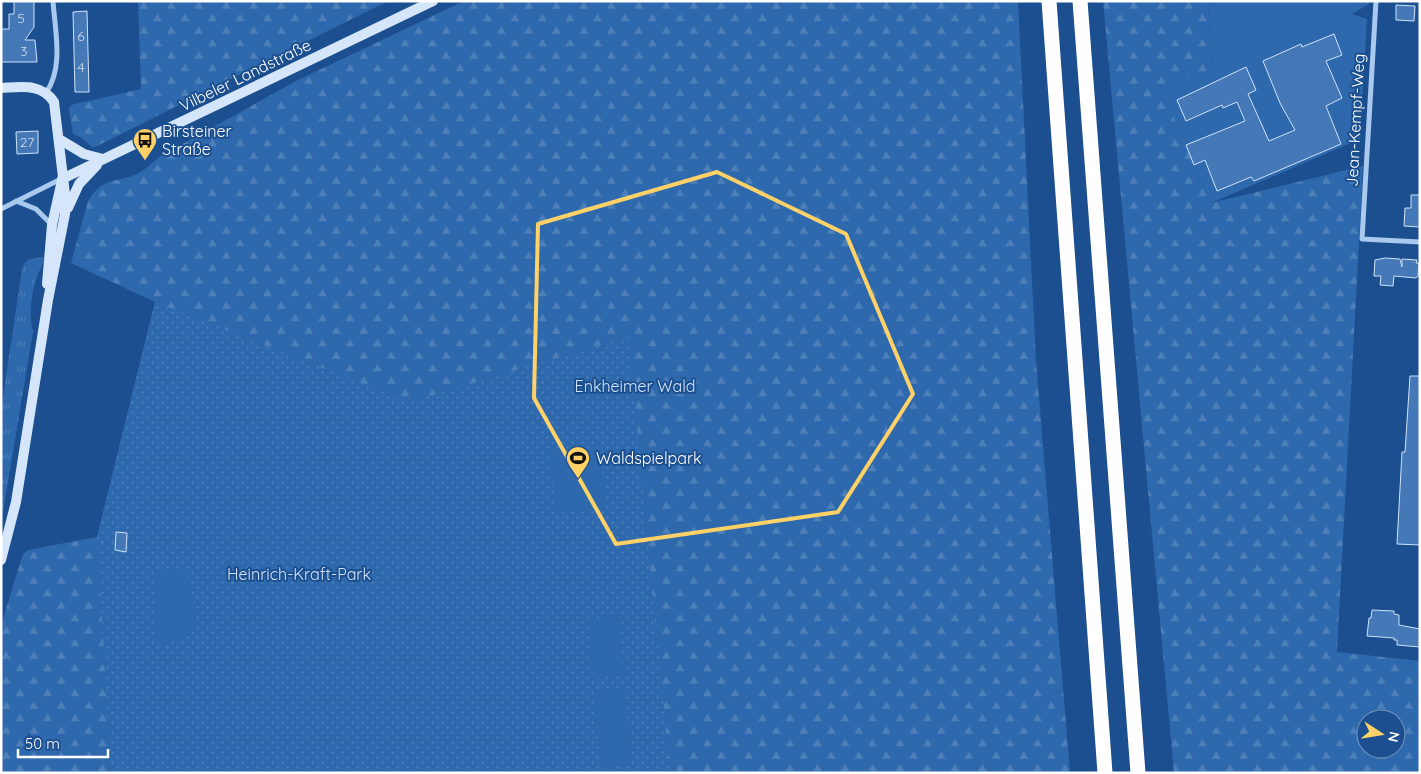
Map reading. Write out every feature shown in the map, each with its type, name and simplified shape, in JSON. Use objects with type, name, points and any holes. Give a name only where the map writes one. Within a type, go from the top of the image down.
[{"type":"highway","points":[[1049,1],[1105,773]]},
{"type":"highway","points":[[1080,1],[1138,773]]},
{"type":"main road","name":"Vilbeler Landstraße","points":[[62,179],[433,1]]},
{"type":"main road","points":[[1,88],[29,87],[46,93],[54,102],[66,201],[48,300],[16,502],[1,560]]},
{"type":"main road","points":[[59,138],[78,152],[103,159],[79,184],[65,214]]},
{"type":"main road","points":[[48,300],[47,267],[52,225],[62,179]]},
{"type":"street","points":[[46,93],[52,83],[56,67],[53,1]]},
{"type":"street","name":"Jean-Kempf-Weg","points":[[1376,1],[1362,239],[1420,242]]},
{"type":"street","name":"Vilbeler Landstraße","points":[[1,208],[62,179]]},
{"type":"street","points":[[16,201],[36,209],[52,225]]},
{"type":"highlighted area","points":[[717,172],[846,234],[913,394],[838,512],[616,544],[534,398],[538,224]]},
{"type":"green space","points":[[138,1],[388,1],[93,148],[82,138],[73,134],[69,109],[71,105],[141,89]]},
{"type":"green space","name":"Enkheimer Wald","points":[[464,1],[1018,1],[1036,361],[1070,773],[1,773],[1,625],[23,554],[28,550],[97,537],[155,302],[71,263],[88,201],[104,184],[137,174],[159,157],[298,80]]},
{"type":"green space","points":[[1103,1],[1208,1],[1212,69],[1162,89],[1211,203],[1363,166],[1337,652],[1420,661],[1420,773],[1174,773]]},
{"type":"green space","points":[[1208,1],[1369,1],[1369,4],[1352,14],[1367,19],[1360,139],[1211,203],[1161,89],[1212,69]]},
{"type":"green space","points":[[44,257],[33,292],[31,312],[33,332],[1,524],[1,410],[22,269],[28,260]]},
{"type":"green space","name":"Heinrich-Kraft-Park","points":[[155,302],[409,402],[628,337],[670,773],[111,773],[97,537]]},
{"type":"green space","name":"Waldspielpark","points":[[599,447],[607,506],[557,513],[549,452]]},
{"type":"green space","points":[[161,572],[184,572],[188,578],[198,625],[191,634],[160,645],[156,640],[154,579]]},
{"type":"green space","points":[[618,616],[624,675],[593,678],[588,619]]},
{"type":"green space","points":[[625,689],[631,765],[601,768],[594,692]]},
{"type":"building","points":[[14,1],[34,1],[34,27],[25,40],[35,40],[37,62],[1,62],[1,29],[9,29],[9,14],[14,14]]},
{"type":"building","points":[[1396,5],[1415,6],[1414,21],[1396,20]]},
{"type":"building","points":[[87,11],[89,92],[75,92],[73,12]]},
{"type":"building","points":[[1334,34],[1342,55],[1326,61],[1342,98],[1326,106],[1341,144],[1254,181],[1251,177],[1217,191],[1205,160],[1194,165],[1186,145],[1245,121],[1237,102],[1223,108],[1222,105],[1186,121],[1177,100],[1246,67],[1256,90],[1248,94],[1269,141],[1295,130],[1280,103],[1263,61],[1301,44],[1302,47]]},
{"type":"building","points":[[38,131],[38,153],[17,154],[16,132]]},
{"type":"building","points":[[1411,195],[1420,195],[1420,227],[1404,226],[1405,208],[1411,208]]},
{"type":"building","points":[[1385,258],[1400,259],[1402,267],[1402,259],[1417,260],[1416,263],[1419,263],[1418,276],[1416,278],[1394,276],[1393,286],[1380,285],[1381,276],[1374,276],[1375,260]]},
{"type":"building","points":[[1410,376],[1420,376],[1420,545],[1397,544],[1402,452],[1405,452]]},
{"type":"building","points":[[116,532],[127,533],[126,552],[115,550]]},
{"type":"building","points":[[1372,610],[1394,611],[1394,614],[1399,615],[1399,625],[1420,629],[1420,647],[1397,645],[1397,640],[1394,640],[1394,638],[1367,636]]},
{"type":"place","name":"Birsteiner Straße","points":[[145,161]]},
{"type":"place","name":"Waldspielpark","points":[[578,479]]}]
